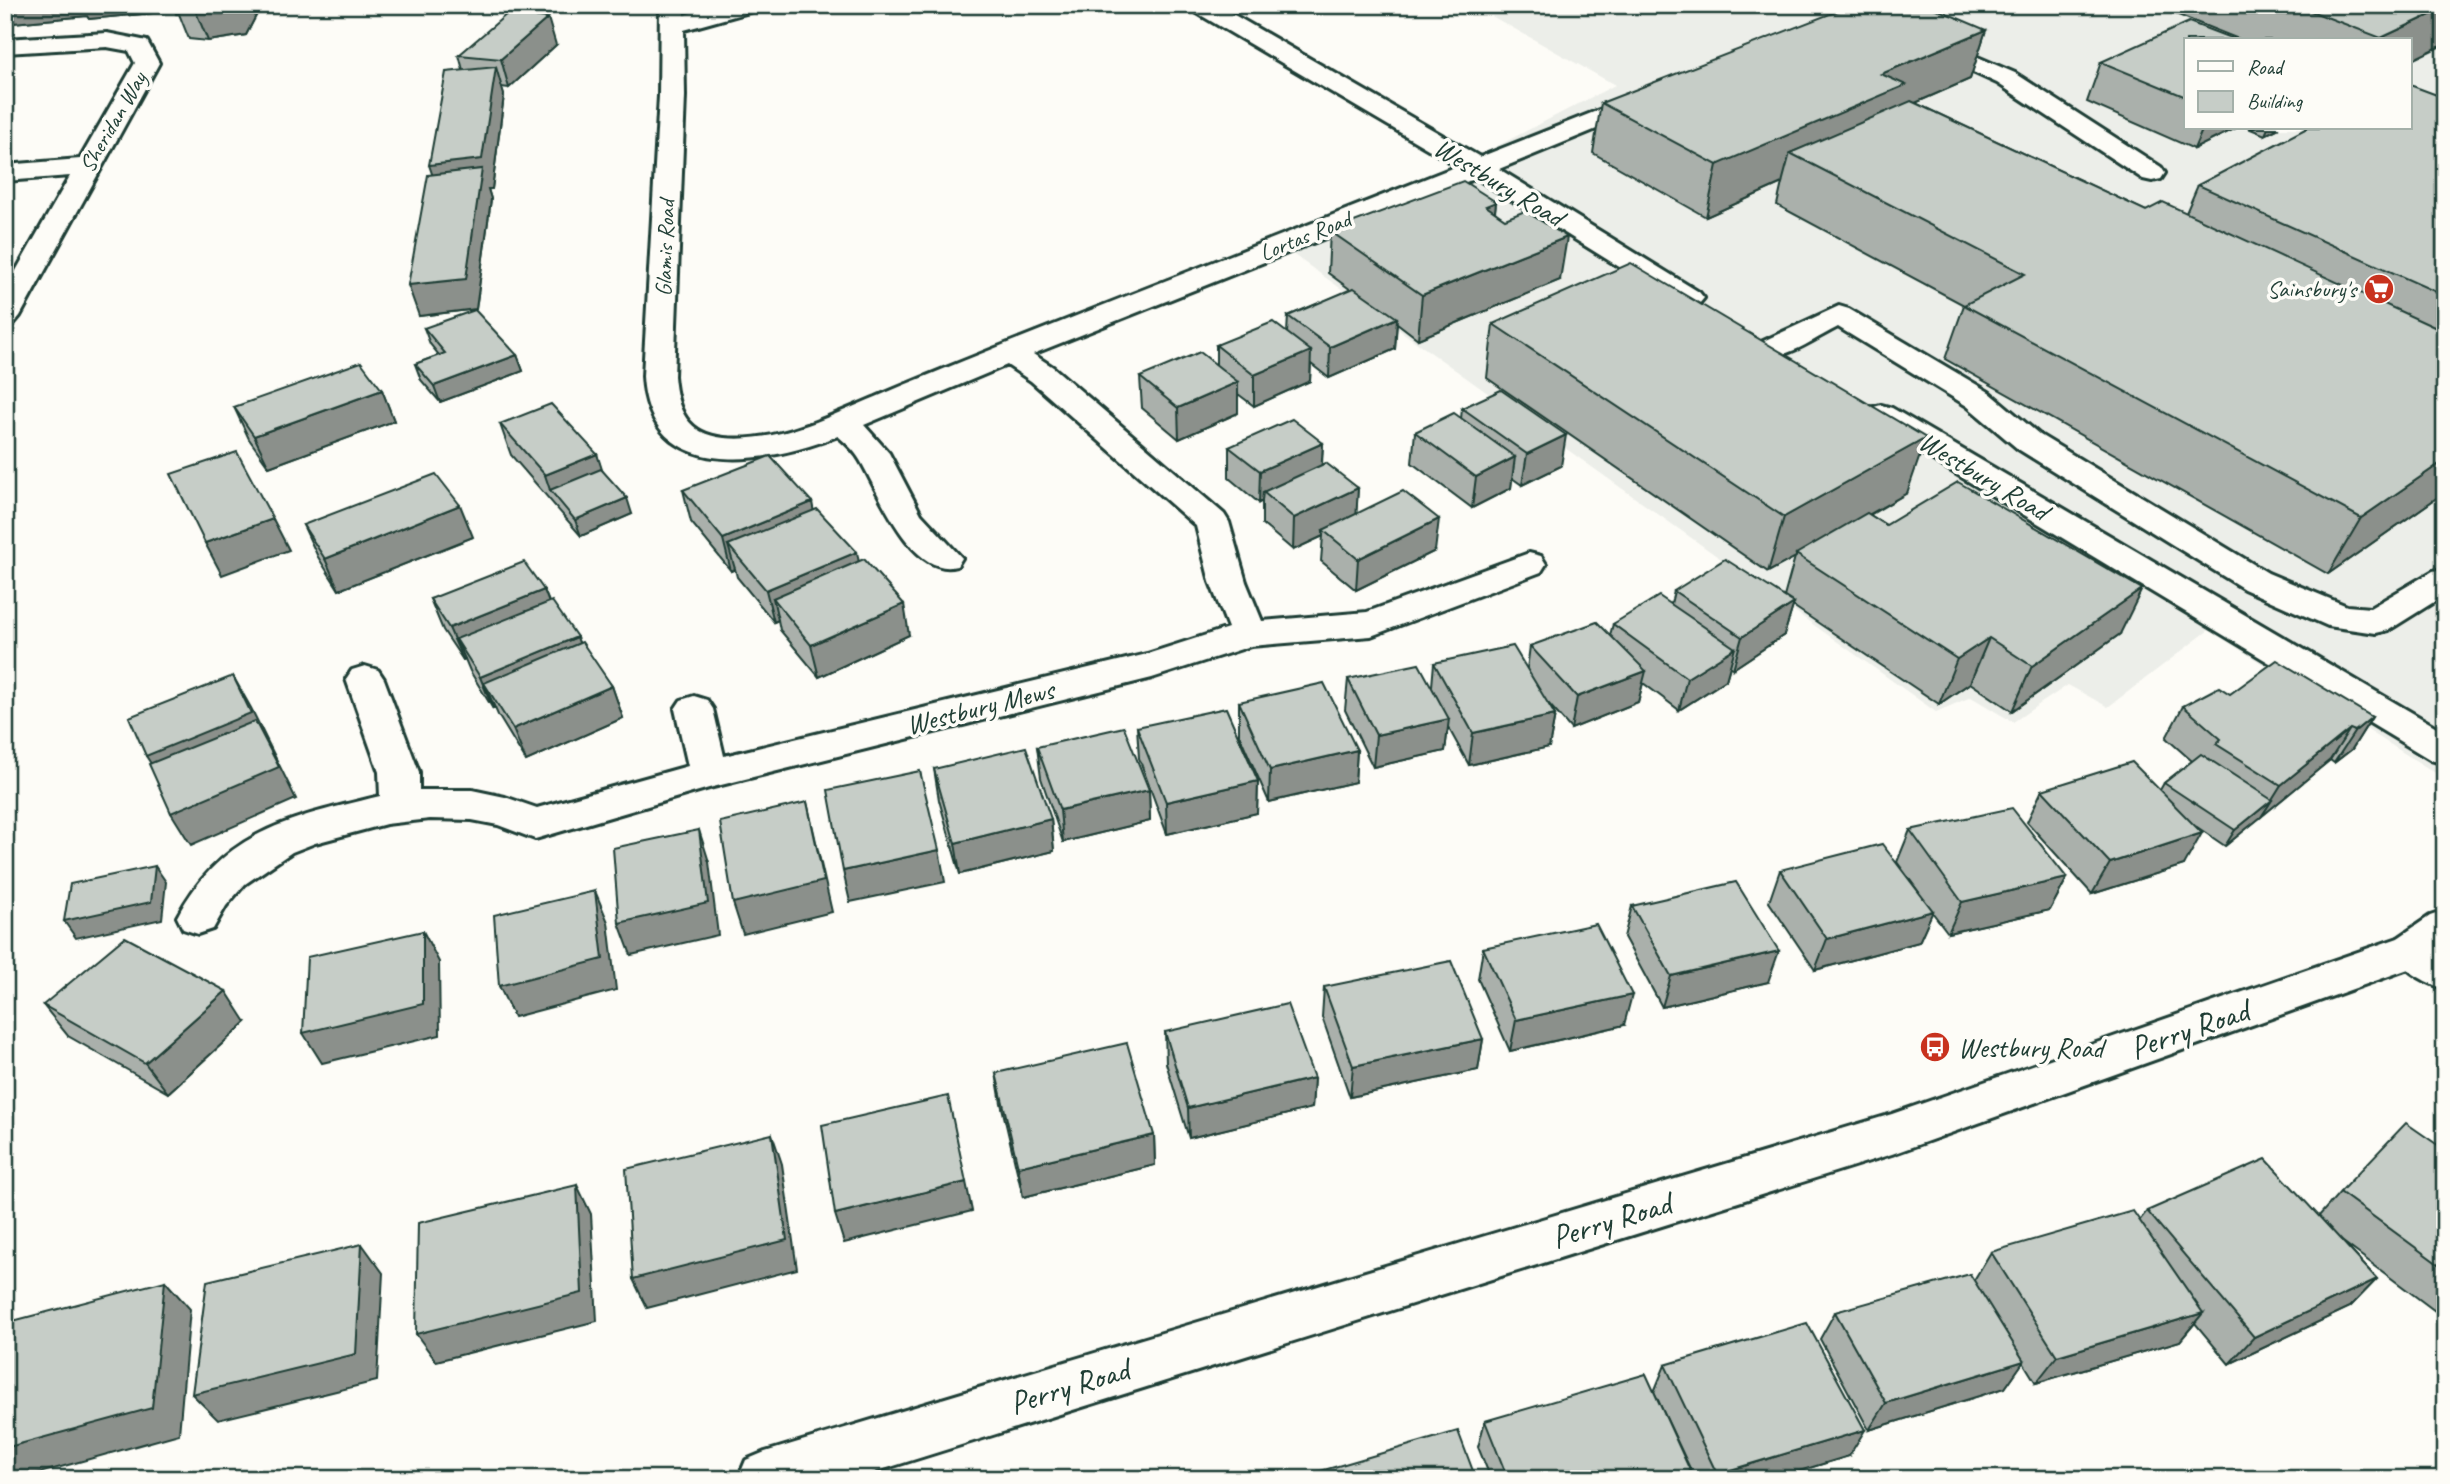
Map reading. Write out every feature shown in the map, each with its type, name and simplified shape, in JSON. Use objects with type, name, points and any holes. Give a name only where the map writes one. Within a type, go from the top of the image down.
[{"type":"street","points":[[672,16],[748,5]]},
{"type":"street","name":"Westbury Road","points":[[1200,5],[1479,168],[1712,313]]},
{"type":"street","name":"Glamis Road","points":[[672,16],[661,351],[656,381],[663,415],[672,427],[704,443],[726,447]]},
{"type":"street","points":[[1910,35],[2006,78],[2152,173]]},
{"type":"street","name":"Sheridan Way","points":[[5,46],[107,40],[138,46],[147,63],[86,167],[5,316]]},
{"type":"street","name":"Lortas Road","points":[[726,447],[777,445],[802,439],[1010,353],[1670,90]]},
{"type":"street","points":[[5,173],[86,167]]},
{"type":"street","points":[[1770,349],[1839,314],[1978,399],[2029,442],[2245,574],[2341,617],[2376,621],[2445,579]]},
{"type":"street","points":[[1010,353],[1042,374],[1212,522],[1228,582],[1249,634]]},
{"type":"street","name":"Westbury Road","points":[[1853,398],[2445,750]]},
{"type":"street","points":[[843,422],[873,453],[907,520],[945,558]]},
{"type":"street","name":"Westbury Mews","points":[[400,808],[430,804],[472,805],[505,812],[535,824],[709,774],[1152,665],[1249,634],[1371,624],[1529,564]]},
{"type":"street","points":[[198,917],[211,895],[230,873],[278,841],[305,830],[400,808],[399,772],[365,679]]},
{"type":"street","points":[[694,709],[709,774]]},
{"type":"street","name":"Perry Road","points":[[765,1479],[1892,1135],[2434,950]]},
{"type":"shaded area","points":[[1472,5],[2445,5],[2445,779],[2209,630],[2108,707],[2068,685],[2013,722],[1971,697],[1936,712],[1291,253],[1615,85]]},
{"type":"building","points":[[1853,5],[1927,5],[1986,30],[1881,74],[1906,85],[1717,165],[1601,103]]},
{"type":"building","points":[[2295,5],[2445,5],[2445,8],[2381,38]]},
{"type":"building","points":[[508,13],[548,18],[501,59],[459,55]]},
{"type":"building","points":[[2189,22],[2231,38],[2184,38],[2184,96],[2101,62]]},
{"type":"building","points":[[496,67],[482,159],[429,165],[446,72]]},
{"type":"building","name":"Sainsbury's","points":[[2412,86],[2445,98],[2445,296],[2198,185],[2303,130],[2412,130]]},
{"type":"building","points":[[1911,101],[2146,211],[2163,202],[2445,332],[2445,460],[2361,518],[1964,305],[2025,274],[1790,153]]},
{"type":"building","points":[[482,169],[466,279],[408,285],[428,175]]},
{"type":"building","points":[[1463,181],[1496,202],[1486,206],[1505,219],[1525,211],[1567,237],[1422,295],[1330,231]]},
{"type":"building","points":[[1631,263],[1926,438],[1784,517],[1493,324]]},
{"type":"building","points":[[1354,288],[1397,318],[1330,347],[1288,316]]},
{"type":"building","points":[[475,310],[517,355],[434,386],[415,364],[445,353],[424,328]]},
{"type":"building","points":[[1273,322],[1311,351],[1254,375],[1216,345]]},
{"type":"building","points":[[1200,352],[1238,382],[1178,408],[1140,377]]},
{"type":"building","points":[[361,362],[382,390],[254,436],[234,407]]},
{"type":"building","points":[[1501,390],[1566,435],[1527,454],[1462,408]]},
{"type":"building","points":[[551,404],[597,454],[545,475],[500,424]]},
{"type":"building","points":[[1454,413],[1515,457],[1476,477],[1415,432]]},
{"type":"building","points":[[1292,419],[1323,443],[1260,471],[1229,447]]},
{"type":"building","points":[[237,452],[273,519],[205,543],[171,474]]},
{"type":"building","points":[[770,456],[812,502],[723,539],[683,490]]},
{"type":"building","points":[[1326,463],[1358,488],[1294,518],[1263,492]]},
{"type":"building","points":[[601,469],[627,498],[575,520],[550,490]]},
{"type":"building","points":[[436,474],[460,505],[325,559],[303,525]]},
{"type":"building","points":[[1958,482],[2142,589],[2032,666],[1989,638],[1957,659],[1796,554],[1867,513],[1886,525]]},
{"type":"building","points":[[1403,491],[1439,519],[1358,559],[1323,530]]},
{"type":"building","points":[[817,509],[857,552],[766,590],[728,545]]},
{"type":"building","points":[[864,559],[904,604],[811,645],[773,598]]},
{"type":"building","points":[[1725,559],[1794,603],[1742,637],[1674,591]]},
{"type":"building","points":[[524,562],[544,590],[449,628],[430,599]]},
{"type":"building","points":[[1659,596],[1735,648],[1687,678],[1613,624]]},
{"type":"building","points":[[552,601],[577,637],[480,677],[456,639]]},
{"type":"building","points":[[1597,622],[1646,671],[1577,697],[1530,646]]},
{"type":"building","points":[[582,642],[612,686],[513,729],[484,683]]},
{"type":"building","points":[[1513,646],[1555,715],[1473,733],[1434,663]]},
{"type":"building","points":[[2277,660],[2372,717],[2355,731],[2350,729],[2281,785],[2216,744],[2221,739],[2183,706],[2219,687],[2230,694]]},
{"type":"building","points":[[1419,664],[1449,719],[1376,735],[1348,679]]},
{"type":"building","points":[[233,676],[251,713],[146,756],[129,717]]},
{"type":"building","points":[[1324,683],[1357,750],[1270,770],[1239,702]]},
{"type":"building","points":[[1226,708],[1258,781],[1166,802],[1137,727]]},
{"type":"building","points":[[255,721],[279,767],[171,813],[149,764]]},
{"type":"building","points":[[1124,727],[1149,790],[1060,810],[1037,747]]},
{"type":"building","points":[[1026,747],[1051,819],[955,843],[934,769]]},
{"type":"building","points":[[2201,754],[2272,800],[2235,830],[2164,783]]},
{"type":"building","points":[[2132,762],[2202,833],[2110,863],[2042,790]]},
{"type":"building","points":[[920,771],[939,850],[843,871],[828,790]]},
{"type":"building","points":[[807,802],[824,881],[733,903],[720,822]]},
{"type":"building","points":[[2012,808],[2067,878],[1962,902],[1910,830]]},
{"type":"building","points":[[699,830],[708,903],[619,923],[613,848]]},
{"type":"building","points":[[1882,844],[1933,911],[1827,939],[1780,870]]},
{"type":"building","points":[[155,866],[151,902],[64,921],[70,884]]},
{"type":"building","points":[[1736,882],[1779,951],[1671,976],[1632,906]]},
{"type":"building","points":[[595,891],[603,959],[499,986],[494,915]]},
{"type":"building","points":[[1596,924],[1632,995],[1516,1020],[1483,948]]},
{"type":"building","points":[[423,931],[423,1004],[303,1033],[307,957]]},
{"type":"building","points":[[125,937],[226,991],[145,1063],[43,1005]]},
{"type":"building","points":[[1451,961],[1483,1039],[1353,1066],[1324,987]]},
{"type":"building","points":[[1287,1004],[1314,1078],[1188,1108],[1165,1032]]},
{"type":"building","points":[[1127,1043],[1154,1135],[1018,1167],[996,1073]]},
{"type":"building","points":[[948,1096],[966,1182],[835,1214],[822,1125]]},
{"type":"building","points":[[2406,1123],[2445,1150],[2445,1269],[2340,1192]]},
{"type":"building","points":[[772,1134],[787,1240],[633,1279],[626,1169]]},
{"type":"building","points":[[2266,1159],[2377,1279],[2254,1337],[2147,1211]]},
{"type":"building","points":[[577,1185],[582,1293],[416,1334],[418,1223]]},
{"type":"building","points":[[2133,1211],[2203,1313],[2057,1356],[1991,1252]]},
{"type":"building","points":[[362,1244],[356,1354],[192,1394],[207,1281]]},
{"type":"building","points":[[1970,1274],[2024,1361],[1886,1403],[1835,1312]]},
{"type":"building","points":[[165,1281],[152,1408],[5,1448],[5,1323]]},
{"type":"building","points":[[1807,1323],[1865,1430],[1717,1474],[1665,1365]]},
{"type":"building","points":[[1646,1374],[1694,1479],[1508,1479],[1485,1421]]},
{"type":"building","points":[[1458,1431],[1476,1479],[1300,1479],[1300,1477]]},
{"type":"place","name":"Sainsbury's","points":[[2379,289]]},
{"type":"place","name":"Westbury Road","points":[[1935,1047]]}]
